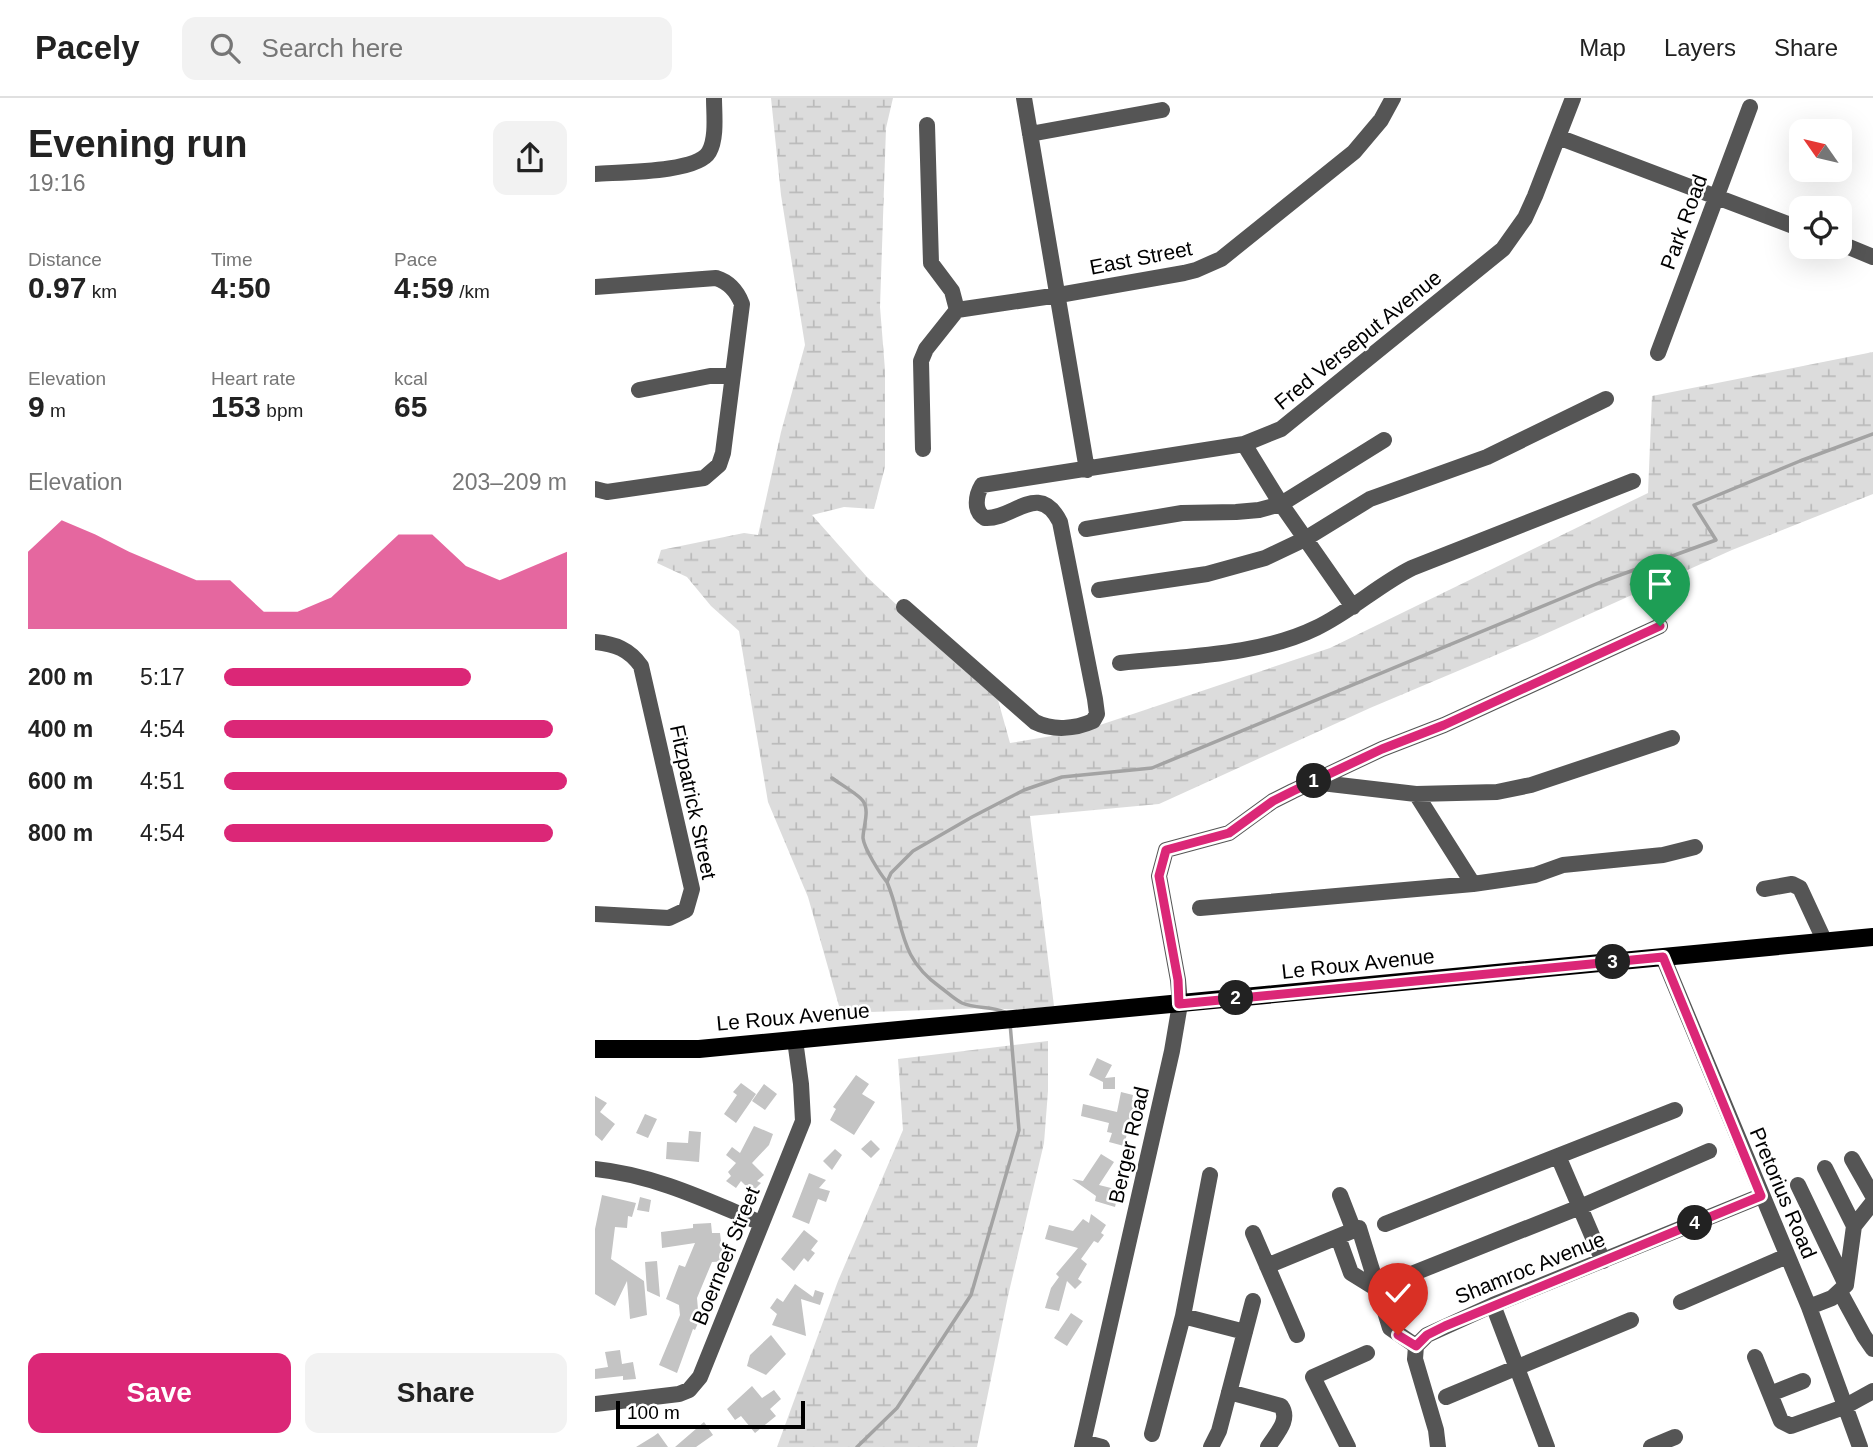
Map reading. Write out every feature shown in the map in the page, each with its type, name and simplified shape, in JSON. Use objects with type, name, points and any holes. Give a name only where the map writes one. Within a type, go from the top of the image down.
[{"type":"main road","name":"Le Roux Avenue","points":[[595,1049],[699,1049],[1873,937]]},
{"type":"street","points":[[595,174],[665,169],[699,162],[708,154],[712,145],[713,98]]},
{"type":"street","points":[[1024,98],[1087,470]]},
{"type":"street","name":"East Street","points":[[957,310],[1196,270],[1221,259],[1354,152],[1381,120],[1393,98]]},
{"type":"street","name":"Fred Verseput Avenue","points":[[904,607],[1035,722],[1045,727],[1062,728],[1085,724],[1095,719],[1095,699],[1060,522],[1049,507],[1033,503],[996,517],[985,518],[978,512],[977,505],[977,495],[982,485],[1244,444],[1281,429],[1503,249],[1525,218],[1573,98]]},
{"type":"street","name":"Park Road","points":[[1658,353],[1750,107]]},
{"type":"street","points":[[1030,134],[1162,110]]},
{"type":"street","points":[[923,449],[921,361],[926,349],[957,310],[952,292],[931,263],[927,125]]},
{"type":"street","points":[[1558,137],[1789,225]]},
{"type":"street","points":[[1852,248],[1873,257]]},
{"type":"street","points":[[595,288],[709,278],[724,280],[736,292],[742,304],[723,453],[719,465],[704,478],[607,492],[595,489]]},
{"type":"street","points":[[639,390],[711,376],[732,376]]},
{"type":"street","points":[[1099,590],[1207,574],[1248,564],[1305,539],[1370,499],[1487,457],[1607,399]]},
{"type":"street","points":[[1086,529],[1182,513],[1259,510],[1281,504],[1384,440]]},
{"type":"street","points":[[1244,444],[1281,504],[1353,607]]},
{"type":"street","points":[[1120,663],[1256,647],[1308,631],[1353,607],[1412,568],[1633,481]]},
{"type":"street","points":[[1313,782],[1660,626]]},
{"type":"street","name":"Fitzpatrick Street","points":[[595,642],[621,647],[632,654],[641,666],[692,889],[686,910],[669,918],[595,914]]},
{"type":"street","points":[[1313,782],[1416,794],[1497,792],[1515,789],[1672,738]]},
{"type":"street","name":"Berger Road","points":[[1083,1445],[1172,1051],[1179,1004],[1178,980],[1159,876],[1166,850],[1229,833],[1273,801],[1313,782]]},
{"type":"street","points":[[1416,794],[1473,884]]},
{"type":"street","points":[[1201,908],[1473,884],[1535,875],[1563,865],[1663,855],[1695,846]]},
{"type":"street","points":[[1763,889],[1792,884],[1800,888],[1825,942]]},
{"type":"street","name":"Pretorius Road","points":[[1663,957],[1809,1307],[1860,1447]]},
{"type":"street","name":"Boerneef Street","points":[[595,1404],[679,1394],[696,1384],[705,1368],[803,1121],[795,1040]]},
{"type":"street","points":[[1385,1224],[1675,1110]]},
{"type":"street","points":[[1399,1279],[1580,1207],[1709,1151]]},
{"type":"street","points":[[1558,1156],[1603,1261]]},
{"type":"street","points":[[1853,1159],[1873,1196]]},
{"type":"street","points":[[1825,1168],[1854,1226]]},
{"type":"street","points":[[595,1169],[619,1171],[658,1181],[761,1223]]},
{"type":"street","points":[[1152,1434],[1183,1316],[1209,1175]]},
{"type":"street","points":[[1798,1185],[1864,1336],[1873,1349]]},
{"type":"street","points":[[1340,1195],[1357,1230],[1380,1291],[1390,1328],[1416,1346],[1415,1359],[1436,1430],[1438,1447]]},
{"type":"street","name":"Shamroc Avenue","points":[[1416,1346],[1427,1335],[1493,1305],[1761,1196]]},
{"type":"street","points":[[1809,1307],[1832,1298],[1843,1289],[1854,1226],[1873,1202]]},
{"type":"street","points":[[1267,1266],[1357,1230]]},
{"type":"street","points":[[1252,1233],[1297,1335]]},
{"type":"street","points":[[1338,1237],[1350,1273],[1380,1291]]},
{"type":"street","points":[[1681,1302],[1787,1256]]},
{"type":"street","points":[[1210,1447],[1219,1431],[1253,1301]]},
{"type":"street","points":[[1493,1305],[1548,1447]]},
{"type":"street","points":[[1183,1316],[1245,1332]]},
{"type":"street","points":[[1446,1397],[1631,1320]]},
{"type":"street","points":[[1348,1447],[1313,1377],[1367,1353]]},
{"type":"street","points":[[1755,1357],[1785,1425],[1791,1426],[1845,1406],[1873,1391]]},
{"type":"street","points":[[1770,1394],[1803,1381]]},
{"type":"street","points":[[1229,1392],[1282,1406],[1286,1419],[1268,1447]]},
{"type":"street","points":[[1651,1447],[1675,1437]]},
{"type":"street","points":[[1083,1445],[1102,1447]]},
{"type":"green space","points":[[771,98],[893,98],[886,128],[880,307],[885,370],[885,467],[874,509],[844,507],[812,515],[867,577],[998,700],[1010,743],[1082,731],[1330,648],[1648,493],[1652,396],[1873,352],[1873,494],[1732,550],[1534,639],[1370,708],[1159,804],[1030,816],[1054,1006],[1023,1010],[987,1008],[841,1013],[808,897],[768,802],[739,631],[711,606],[687,577],[657,563],[661,550],[744,533],[758,535],[781,432],[805,345],[781,195]]},
{"type":"green space","points":[[1048,1041],[1044,1143],[1008,1296],[977,1447],[777,1447],[838,1281],[903,1130],[898,1059]]},
{"type":"building","points":[[1097,1058],[1112,1065],[1105,1078],[1115,1077],[1115,1089],[1103,1089],[1103,1082],[1089,1075]]},
{"type":"building","points":[[856,1075],[869,1084],[862,1094],[875,1102],[854,1135],[830,1120],[836,1109],[833,1107]]},
{"type":"building","points":[[741,1083],[756,1094],[736,1123],[724,1114],[737,1095],[733,1092]]},
{"type":"building","points":[[764,1084],[777,1094],[765,1110],[752,1101]]},
{"type":"building","points":[[1121,1092],[1133,1095],[1132,1100],[1135,1100],[1124,1146],[1109,1142],[1112,1133],[1107,1132],[1109,1123],[1081,1116],[1083,1104],[1117,1112]]},
{"type":"building","points":[[595,1096],[607,1103],[600,1112],[615,1124],[602,1141],[595,1135]]},
{"type":"building","points":[[645,1114],[657,1119],[648,1138],[636,1133]]},
{"type":"building","points":[[754,1126],[773,1134],[769,1145],[752,1163],[764,1175],[757,1181],[761,1183],[752,1192],[741,1181],[736,1188],[726,1181],[731,1176],[728,1172],[736,1163],[726,1155],[732,1147],[740,1153]]},
{"type":"building","points":[[689,1131],[701,1132],[699,1162],[666,1159],[667,1142],[688,1143]]},
{"type":"building","points":[[871,1140],[880,1149],[871,1158],[861,1149]]},
{"type":"building","points":[[835,1149],[842,1155],[832,1170],[823,1161]]},
{"type":"building","points":[[1101,1154],[1114,1162],[1099,1185],[1119,1190],[1115,1207],[1095,1201],[1096,1196],[1072,1179],[1083,1181]]},
{"type":"building","points":[[809,1173],[826,1180],[819,1188],[830,1191],[826,1202],[818,1199],[809,1224],[792,1217]]},
{"type":"building","points":[[602,1195],[636,1203],[632,1217],[628,1216],[627,1228],[615,1227],[611,1259],[644,1281],[647,1315],[630,1319],[627,1281],[615,1306],[595,1294],[595,1229]]},
{"type":"building","points":[[640,1197],[651,1200],[649,1212],[637,1210]]},
{"type":"building","points":[[1091,1214],[1106,1225],[1101,1233],[1104,1235],[1098,1243],[1094,1241],[1081,1259],[1087,1264],[1078,1279],[1082,1282],[1075,1289],[1067,1281],[1059,1311],[1045,1308],[1051,1288],[1059,1277],[1056,1274],[1078,1248],[1045,1239],[1049,1225],[1073,1231],[1083,1219],[1089,1223]]},
{"type":"building","points":[[711,1223],[712,1233],[720,1233],[722,1250],[729,1250],[730,1261],[712,1262],[697,1298],[699,1321],[695,1330],[693,1329],[677,1373],[659,1365],[680,1315],[679,1305],[666,1299],[679,1265],[685,1267],[695,1243],[662,1248],[661,1232],[693,1228],[693,1224]]},
{"type":"building","points":[[804,1230],[818,1241],[811,1250],[815,1253],[808,1262],[804,1258],[794,1271],[781,1259]]},
{"type":"building","points":[[657,1261],[660,1297],[647,1291],[645,1262]]},
{"type":"building","points":[[795,1284],[813,1297],[815,1290],[824,1293],[820,1305],[801,1299],[806,1336],[772,1325],[777,1314],[770,1308],[777,1298],[783,1302]]},
{"type":"building","points":[[1071,1313],[1083,1321],[1067,1346],[1054,1338]]},
{"type":"building","points":[[771,1335],[786,1354],[766,1375],[747,1366],[750,1355]]},
{"type":"building","points":[[620,1350],[622,1364],[633,1362],[636,1379],[623,1380],[623,1376],[595,1379],[595,1369],[608,1367],[605,1352]]},
{"type":"building","points":[[752,1386],[762,1398],[774,1390],[781,1399],[770,1409],[776,1416],[755,1433],[741,1416],[735,1420],[727,1409]]},
{"type":"building","points":[[704,1422],[713,1435],[696,1447],[675,1447]]},
{"type":"building","points":[[658,1433],[668,1447],[636,1447],[654,1436]]},
{"type":"waterway","points":[[1005,1012],[959,1001],[916,964],[904,939],[887,882],[891,873],[913,851],[1024,790],[1062,777],[1152,768],[1601,582],[1716,540],[1694,505],[1873,434]]},
{"type":"waterway","points":[[832,778],[863,801],[866,814],[864,842],[887,882]]},
{"type":"waterway","points":[[857,1447],[897,1408],[971,1295],[1019,1130],[1010,1023]]},
{"type":"route","points":[[1398,1335],[1416,1346],[1427,1335],[1493,1305],[1761,1196],[1663,957],[1179,1004],[1178,980],[1159,876],[1166,850],[1229,833],[1273,801],[1293,791],[1660,626]]}]
